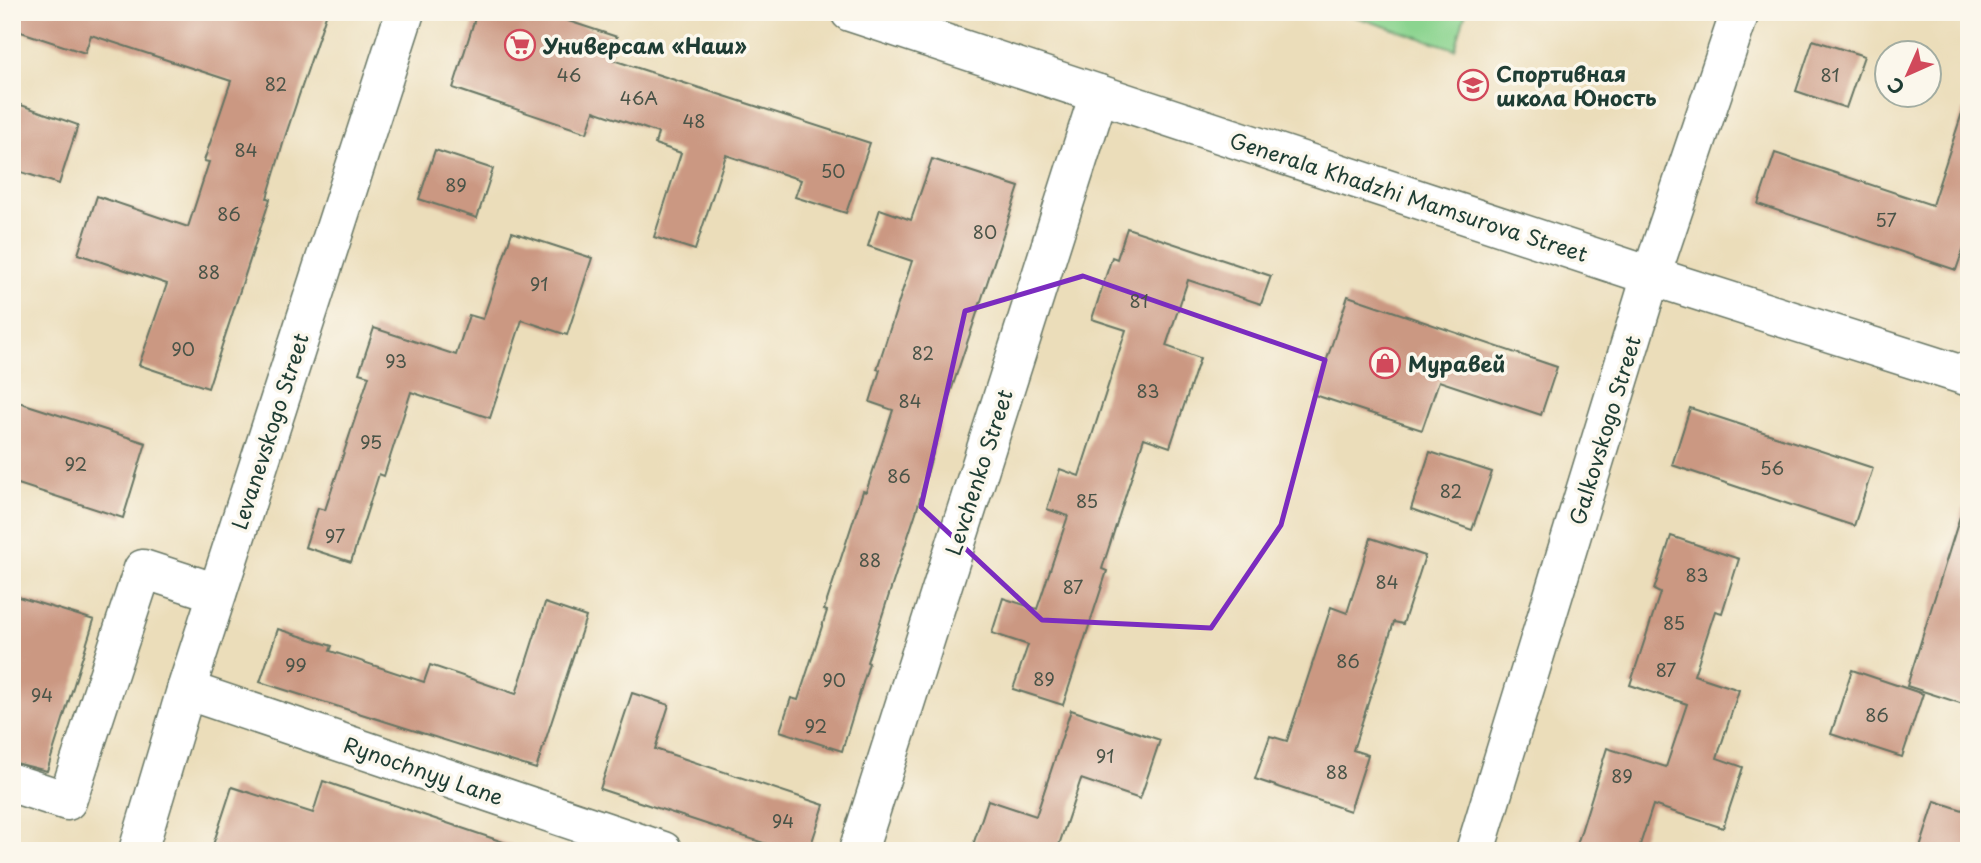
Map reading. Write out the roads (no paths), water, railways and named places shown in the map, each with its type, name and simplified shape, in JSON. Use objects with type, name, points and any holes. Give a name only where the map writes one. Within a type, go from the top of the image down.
[{"type":"street","name":"Levanevskogo Street","points":[[138,851],[186,690],[405,12]]},
{"type":"street","name":"Generala Khadzhi Mamsurova Street","points":[[850,12],[1651,276],[1969,377]]},
{"type":"street","name":"Galkovskogo Street","points":[[1475,851],[1651,276],[1740,12]]},
{"type":"street","name":"Levchenko Street","points":[[858,851],[1098,94]]},
{"type":"street","points":[[12,783],[67,801],[143,569],[217,593]]},
{"type":"street","name":"Rynochnyy Lane","points":[[186,690],[663,851]]},
{"type":"place","name":"Универсам «Наш»","points":[[520,45]]},
{"type":"place","name":"Спортивная школа Юность","points":[[1473,85]]},
{"type":"place","name":"Муравей","points":[[1385,363]]}]
